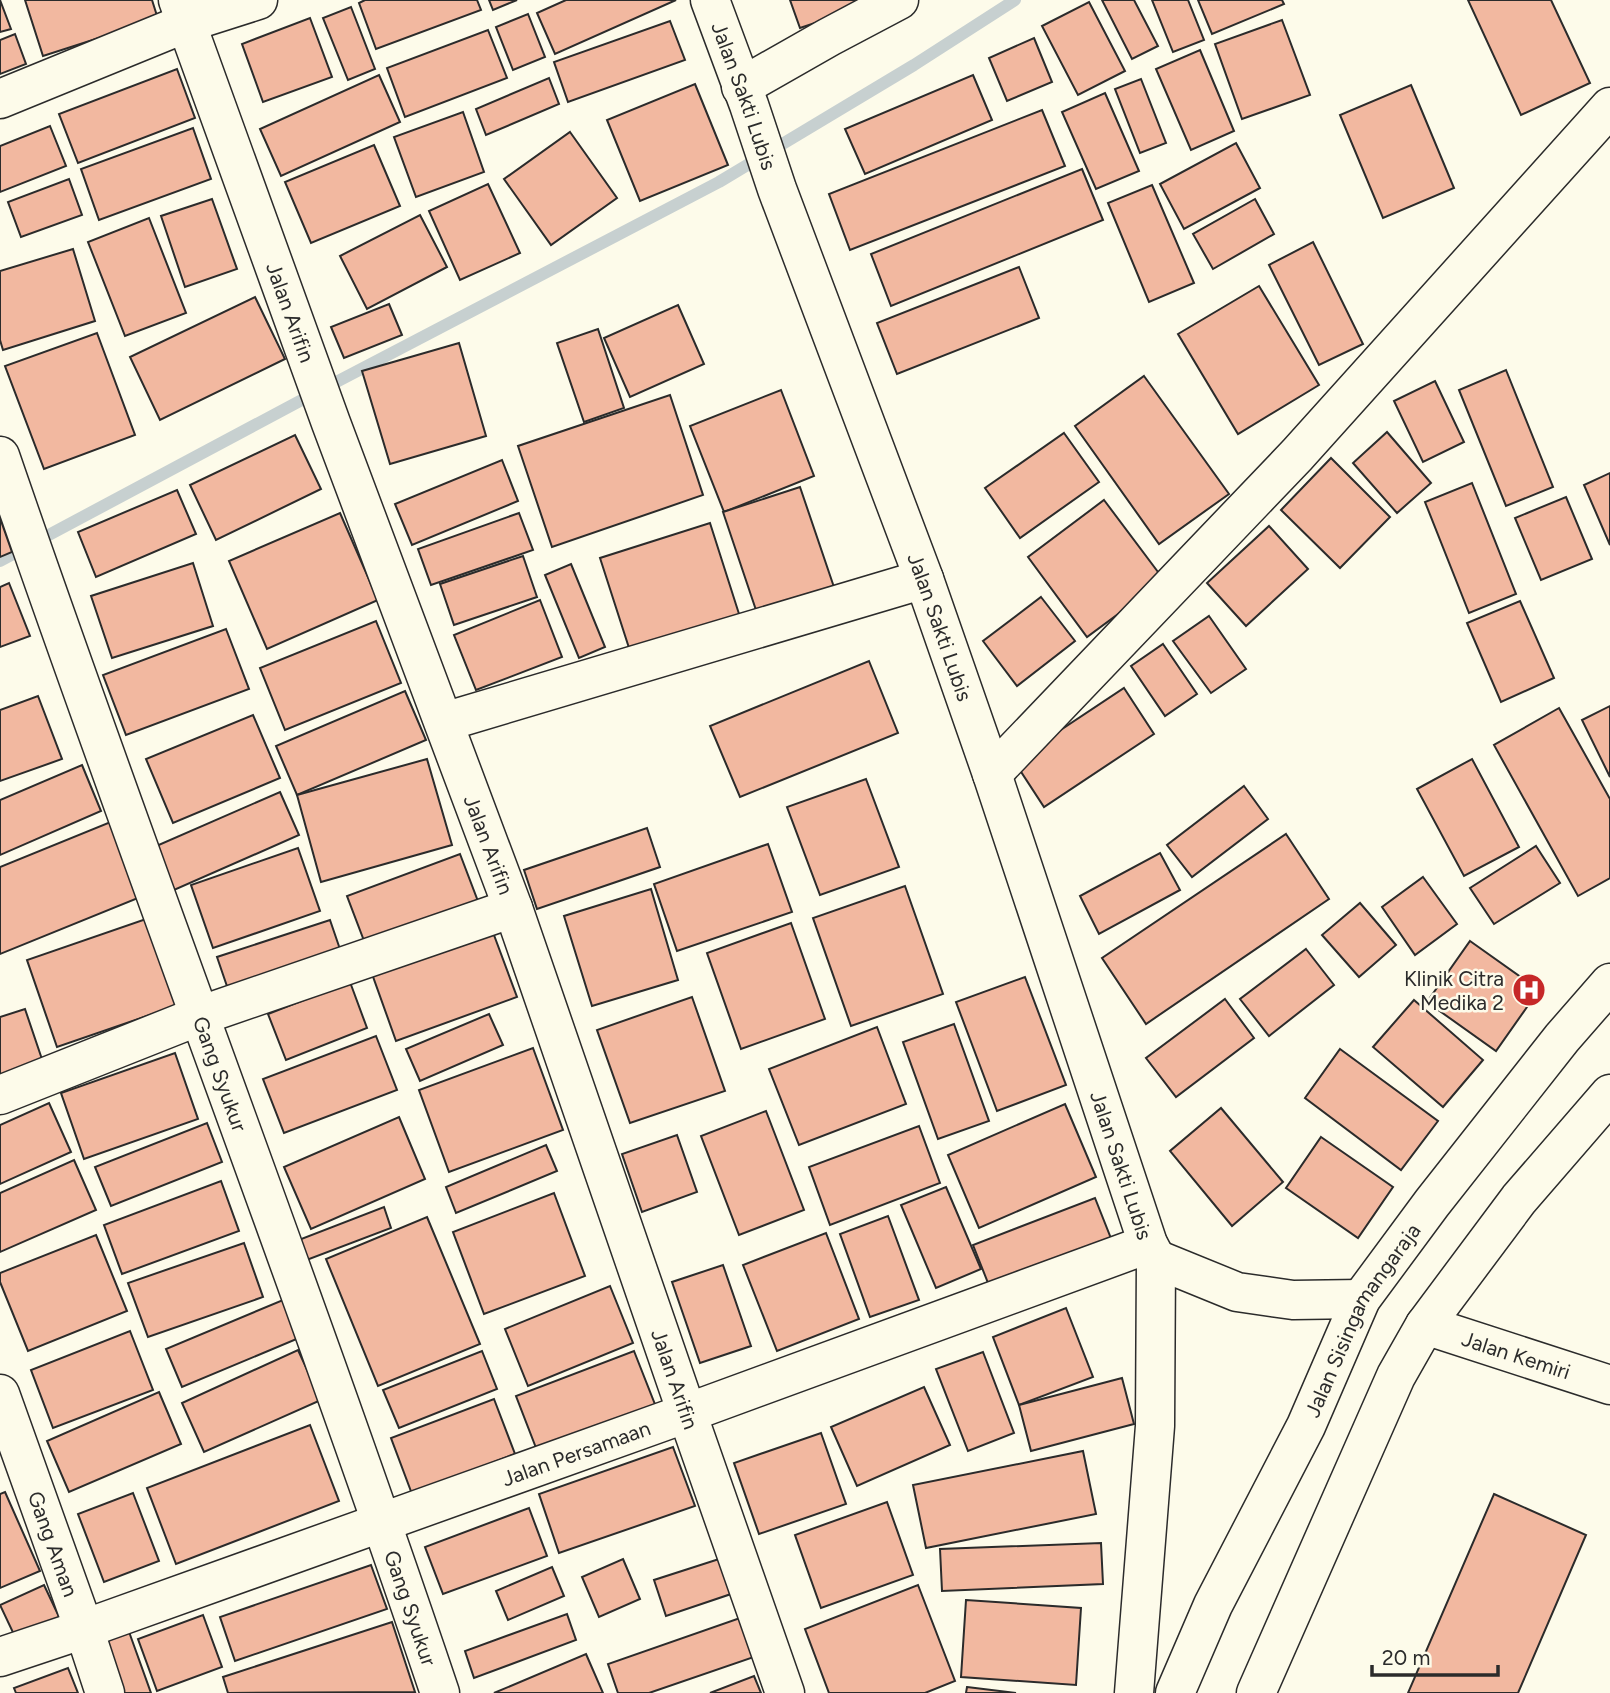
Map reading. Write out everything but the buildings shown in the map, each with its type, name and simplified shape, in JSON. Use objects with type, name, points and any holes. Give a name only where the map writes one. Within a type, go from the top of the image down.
[{"type":"street","points":[[0,99],[182,11],[258,0]]},
{"type":"street","name":"Jalan Sakti Lubis","points":[[710,0],[777,189],[924,579],[1152,1251],[1155,1426],[1134,1693]]},
{"type":"street","points":[[745,96],[829,37],[899,0]]},
{"type":"street","name":"Jalan Arifin","points":[[182,11],[331,423],[513,908],[785,1693]]},
{"type":"street","points":[[992,774],[1297,455],[1610,107]]},
{"type":"street","name":"Gang Syukur","points":[[0,456],[383,1522],[440,1693]]},
{"type":"street","points":[[444,722],[924,579]]},
{"type":"street","points":[[0,1095],[199,1016],[513,908]]},
{"type":"street","name":"Jalan Sisingamangaraja","points":[[1175,1693],[1213,1605],[1306,1426],[1361,1299],[1432,1203],[1554,1048],[1610,983]]},
{"type":"street","points":[[1256,1693],[1396,1376],[1425,1325],[1519,1199],[1610,1094]]},
{"type":"street","name":"Jalan Sakti Lubis","points":[[1152,1251],[1237,1292],[1293,1300],[1361,1299]]},
{"type":"street","name":"Jalan Persamaan","points":[[0,1657],[1152,1251]]},
{"type":"street","name":"Jalan Kemiri","points":[[1425,1325],[1610,1385]]},
{"type":"street","name":"Gang Aman","points":[[0,1394],[105,1693]]},
{"type":"waterway","points":[[0,561],[719,182],[914,65],[1015,0]]},
{"type":"place","name":"Klinik Citra Medika 2","points":[[1529,990]]}]
